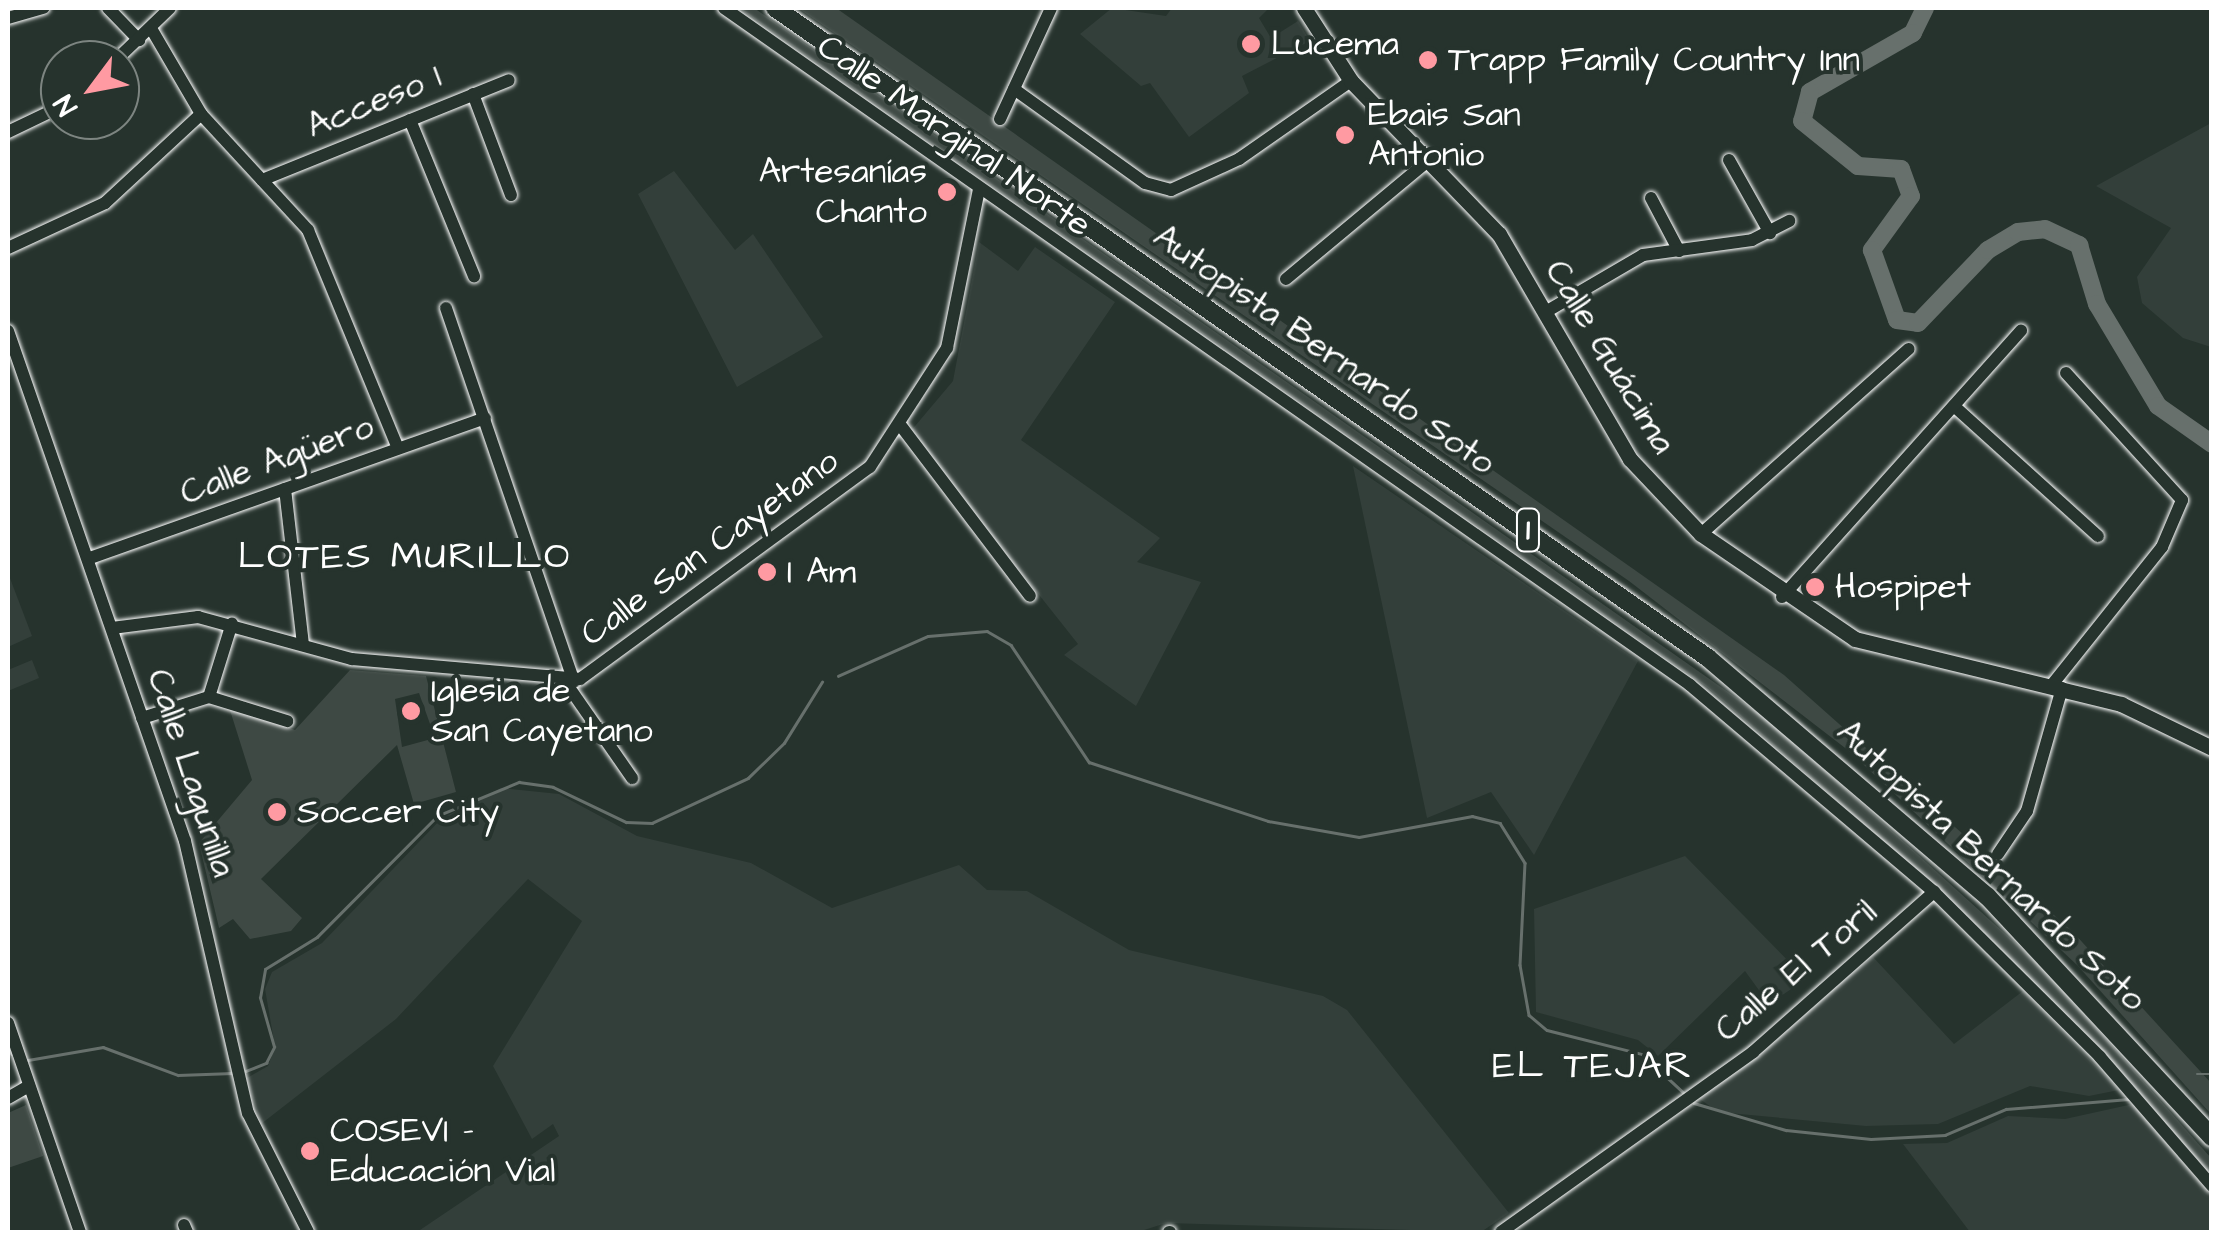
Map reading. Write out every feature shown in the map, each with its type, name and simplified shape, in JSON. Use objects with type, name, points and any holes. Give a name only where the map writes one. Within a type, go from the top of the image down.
[{"type":"highway","name":"Autopista Bernardo Soto","points":[[774,8],[1708,658],[1974,884],[2212,1137]]},
{"type":"main road","name":"Calle Guácima","points":[[1304,8],[1351,81],[1431,158],[1499,234],[1549,310],[1630,459],[1700,534],[1782,597],[1880,649],[2052,686],[2142,712],[2212,748]]},
{"type":"street","points":[[8,18],[44,8]]},
{"type":"street","points":[[108,8],[138,40],[170,8]]},
{"type":"street","name":"Calle Marginal Norte","points":[[724,8],[1662,662],[1934,892],[2100,1057],[2212,1186]]},
{"type":"street","points":[[1000,119],[1051,8]]},
{"type":"street","points":[[152,30],[201,114],[262,180],[327,267],[398,448]]},
{"type":"street","name":"Acceso 1","points":[[262,180],[509,80]]},
{"type":"street","points":[[1014,89],[1145,183],[1171,190],[1240,159],[1351,81]]},
{"type":"street","points":[[473,94],[511,195]]},
{"type":"street","points":[[8,248],[105,203],[201,114]]},
{"type":"street","points":[[8,132],[40,117]]},
{"type":"street","points":[[410,120],[474,276]]},
{"type":"street","points":[[1286,279],[1431,158]]},
{"type":"street","points":[[1729,160],[1770,233]]},
{"type":"street","name":"Calle San Cayetano","points":[[112,628],[166,618],[232,623],[393,665],[570,682],[861,476],[900,426],[947,348],[980,190]]},
{"type":"street","points":[[1651,198],[1679,251]]},
{"type":"street","points":[[1549,310],[1625,262],[1770,233],[1789,221]]},
{"type":"street","points":[[446,308],[570,682],[632,778]]},
{"type":"street","name":"Calle Lagunilla","points":[[8,331],[90,558],[200,892],[236,1077],[308,1232]]},
{"type":"street","points":[[1782,597],[2021,331]]},
{"type":"street","points":[[1700,534],[1909,348]]},
{"type":"street","points":[[1998,854],[2027,811],[2052,686],[2076,650],[2162,548],[2182,500],[2066,373]]},
{"type":"street","points":[[1954,406],[2098,536]]},
{"type":"street","name":"Calle Agüero","points":[[90,558],[485,418]]},
{"type":"street","points":[[900,426],[1030,596]]},
{"type":"street","points":[[285,489],[303,644]]},
{"type":"street","points":[[209,697],[232,623]]},
{"type":"street","points":[[142,718],[209,697],[287,722]]},
{"type":"street","name":"Calle El Toril","points":[[1501,1232],[1705,1084],[1934,892]]},
{"type":"street","points":[[8,1023],[80,1232]]},
{"type":"street","points":[[8,1098],[29,1086]]},
{"type":"shaded area","points":[[739,8],[754,8],[1775,725],[2044,969],[2211,1158],[2211,1177],[1936,887],[1707,687]]},
{"type":"shaded area","points":[[798,8],[836,8],[1784,675],[2072,931],[2211,1083],[2211,1114],[2077,965],[1849,751],[1629,581]]},
{"type":"shaded area","points":[[1112,8],[1166,16],[1172,8],[1269,8],[1259,18],[1271,38],[1298,21],[1310,41],[1242,76],[1249,93],[1189,137],[1150,83],[1141,86],[1080,34]]},
{"type":"shaded area","points":[[2211,123],[2211,347],[2183,338],[2142,303],[2137,277],[2171,228],[2096,186]]},
{"type":"shaded area","points":[[674,171],[735,250],[753,234],[823,337],[737,387],[638,194]]},
{"type":"shaded area","points":[[979,242],[1018,271],[1035,247],[1115,302],[1021,440],[1160,538],[1137,562],[1201,582],[1136,706],[1064,655],[1078,644],[910,432],[953,381]]},
{"type":"shaded area","points":[[1353,466],[1638,661],[1534,855],[1491,792],[1427,818]]},
{"type":"shaded area","points":[[8,573],[32,636],[8,647]]},
{"type":"shaded area","points":[[32,660],[39,678],[8,691],[8,670]]},
{"type":"shaded area","name":"Soccer City","points":[[350,670],[426,676],[456,792],[414,804],[397,745],[261,879],[302,918],[291,931],[250,939],[233,919],[219,928],[199,843],[252,780],[229,707],[295,730]],"holes":[[[419,693],[435,738],[402,747],[395,699]]]},
{"type":"shaded area","points":[[501,788],[559,794],[637,836],[751,863],[832,908],[959,865],[987,890],[1027,891],[1129,950],[1323,996],[1347,1010],[1509,1213],[1481,1232],[1166,1223],[1138,1232],[417,1232],[559,1136],[553,1124],[532,1139],[493,1066],[582,921],[528,879],[396,1019],[261,1124],[247,1078],[268,1066],[275,1047],[265,989],[272,972],[322,943],[441,819]]},
{"type":"shaded area","points":[[1685,856],[1806,979],[1769,1004],[1745,971],[1658,1056],[1638,1040],[1536,1012],[1534,909]]},
{"type":"shaded area","points":[[1873,957],[1954,1044],[2023,991],[2119,1090],[2089,1096],[2030,1086],[1938,1124],[1866,1126],[1718,1112],[1697,1097]]},
{"type":"shaded area","points":[[2133,1104],[2211,1196],[2211,1232],[1970,1232],[1903,1144],[1947,1143],[2008,1116],[2065,1119]]},
{"type":"shaded area","points":[[26,1105],[43,1156],[8,1168],[8,1113]]},
{"type":"waterway","points":[[1925,8],[1913,33],[1810,92],[1802,121],[1858,166],[1901,169],[1911,196],[1872,250],[1897,320],[1918,323],[1988,250],[2018,232],[2045,229],[2079,245],[2097,304],[2158,406],[2212,444]]},
{"type":"waterway","points":[[838,676],[928,636],[987,631],[1011,645],[1089,762],[1268,821],[1359,837],[1472,816],[1500,823],[1525,863],[1520,965],[1529,1015],[1547,1030],[1642,1054],[1685,1094]]},
{"type":"waterway","points":[[246,1071],[266,1063],[274,1047],[260,998],[265,969],[317,937],[437,816],[519,782],[553,787],[626,822],[652,823],[748,778],[784,743],[822,682]]},
{"type":"waterway","points":[[28,1060],[103,1047],[178,1075],[233,1073]]},
{"type":"waterway","points":[[8,1049],[12,1054]]},
{"type":"waterway","points":[[2197,1074],[2212,1074]]},
{"type":"waterway","points":[[1694,1103],[1786,1130],[1871,1139],[1945,1135],[2006,1109],[2129,1099]]},
{"type":"place","name":"Lucema","points":[[1251,44]]},
{"type":"place","name":"Trapp Family Country Inn","points":[[1428,60]]},
{"type":"place","name":"Ebais San Antonio","points":[[1345,135]]},
{"type":"place","name":"Artesanías Chanto","points":[[947,192]]},
{"type":"place","name":"I Am","points":[[767,572]]},
{"type":"place","name":"Hospipet","points":[[1815,587]]},
{"type":"place","name":"Iglesia de San Cayetano","points":[[411,711]]},
{"type":"place","name":"Soccer City","points":[[277,812]]},
{"type":"place","name":"COSEVI - Educación Vial","points":[[310,1151]]},
{"type":"district","name":"LOTES MURILLO","points":[[405,558]]},
{"type":"district","name":"EL TEJAR","points":[[1593,1067]]}]
